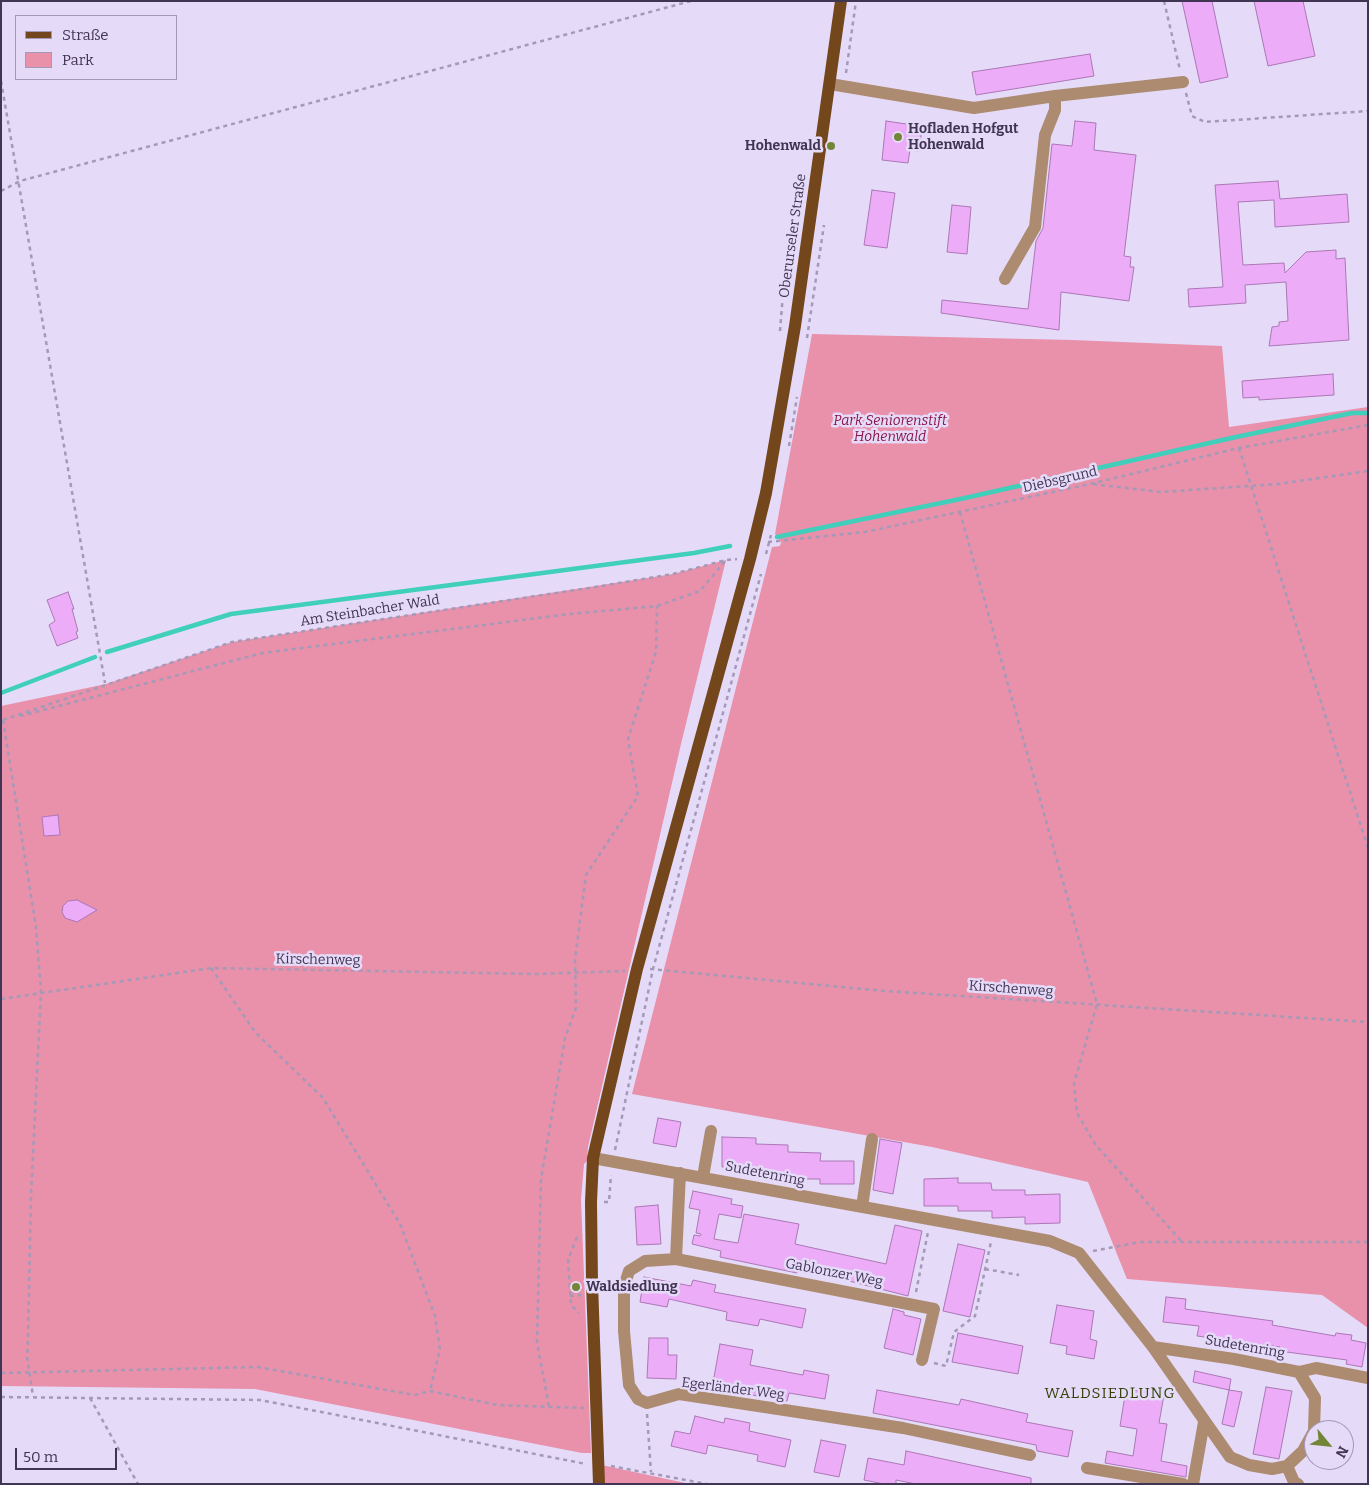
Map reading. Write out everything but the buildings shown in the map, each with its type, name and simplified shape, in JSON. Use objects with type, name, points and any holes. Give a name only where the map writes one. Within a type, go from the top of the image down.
[{"type":"main road","name":"Oberurseler Straße","points":[[599,1484],[591,1202],[594,1158],[637,970],[750,559],[779,428],[841,1]]},
{"type":"street","points":[[830,84],[974,108],[1055,96],[1183,82]]},
{"type":"street","points":[[1005,279],[1035,227],[1045,135],[1056,110],[1055,96]]},
{"type":"street","points":[[703,1177],[711,1132]]},
{"type":"street","points":[[862,1208],[872,1139]]},
{"type":"street","name":"Sudetenring","points":[[594,1158],[1050,1241],[1079,1253],[1153,1347],[1230,1457],[1249,1465],[1272,1469],[1287,1466],[1304,1449]]},
{"type":"street","points":[[647,1403],[638,1399],[629,1385],[624,1331],[624,1287],[629,1270],[645,1261],[676,1259],[680,1173]]},
{"type":"street","name":"Gablonzer Weg","points":[[676,1259],[934,1309],[922,1360]]},
{"type":"street","name":"Sudetenring","points":[[1153,1347],[1234,1359],[1299,1372],[1315,1398],[1314,1420]]},
{"type":"street","points":[[1299,1372],[1316,1368],[1368,1378]]},
{"type":"street","name":"Egerländer Weg","points":[[647,1403],[679,1394],[903,1428],[1030,1454]]},
{"type":"street","points":[[1193,1484],[1204,1422]]},
{"type":"street","points":[[1287,1466],[1294,1482],[1298,1484]]},
{"type":"street","points":[[1087,1468],[1183,1484]]},
{"type":"path","points":[[1,191],[20,181],[691,1]]},
{"type":"path","points":[[1164,1],[1192,116],[1205,122],[1368,111]]},
{"type":"path","points":[[1,81],[20,181],[106,684]]},
{"type":"path","name":"Diebsgrund","points":[[754,541],[769,542],[865,532],[1090,484],[1239,448],[1368,425]]},
{"type":"path","points":[[1239,448],[1368,848]]},
{"type":"path","points":[[1090,484],[1161,492],[1278,484],[1368,471]]},
{"type":"path","points":[[960,512],[1097,1004],[1074,1083],[1077,1113],[1095,1144],[1182,1242]]},
{"type":"path","name":"Am Steinbacher Wald","points":[[2,720],[232,642],[645,579],[673,574],[726,560],[750,559]]},
{"type":"path","points":[[33,1396],[27,1357],[30,1195],[40,992],[36,927],[2,720],[262,653],[560,615],[657,606],[700,590],[726,560]]},
{"type":"path","points":[[549,1406],[537,1343],[541,1179],[565,1038],[576,1008],[575,959],[586,875],[638,796],[628,739],[656,652],[657,606]]},
{"type":"path","points":[[211,968],[255,1032],[323,1098],[400,1224],[435,1316],[440,1349],[430,1391]]},
{"type":"path","name":"Kirschenweg","points":[[1,1000],[40,992],[211,968],[575,973],[637,970]]},
{"type":"path","name":"Kirschenweg","points":[[613,1161],[652,969],[884,991],[1368,1022]]},
{"type":"path","points":[[591,1202],[609,1202],[613,1161]]},
{"type":"path","points":[[913,1304],[930,1220]]},
{"type":"path","points":[[922,1360],[946,1366],[954,1332],[975,1316],[994,1231]]},
{"type":"path","points":[[1079,1253],[1140,1242],[1368,1242]]},
{"type":"path","points":[[985,1269],[1019,1275]]},
{"type":"path","points":[[1,1373],[258,1367],[414,1396],[430,1391],[497,1405],[584,1408]]},
{"type":"path","points":[[1,1397],[260,1400],[587,1464],[651,1472],[707,1484]]},
{"type":"path","points":[[90,1397],[138,1484]]},
{"type":"path","points":[[647,1403],[651,1472]]},
{"type":"green space","name":"Park Seniorenstift Hohenwald","points":[[812,334],[1072,340],[1222,346],[1229,427],[1368,407],[1368,1328],[1322,1295],[1127,1279],[1088,1182],[932,1147],[632,1094],[772,547],[780,546],[781,542],[775,534]]},
{"type":"green space","points":[[726,560],[681,744],[588,1147],[587,1161],[584,1164],[581,1199],[591,1453],[582,1453],[255,1389],[1,1386],[1,706],[106,684],[232,642],[673,574]]},
{"type":"green space","points":[[597,1464],[690,1484],[599,1484]]},
{"type":"waterway","points":[[777,537],[965,498],[1236,437],[1352,413],[1368,413]]},
{"type":"waterway","points":[[107,652],[231,614],[694,553],[730,546]]},
{"type":"waterway","points":[[1,693],[95,657]]},
{"type":"place","name":"Hofladen Hofgut Hohenwald","points":[[898,137]]},
{"type":"place","name":"Hohenwald","points":[[831,146]]},
{"type":"place","name":"Waldsiedlung","points":[[576,1287]]},
{"type":"district","name":"WALDSIEDLUNG","points":[[1110,1394]]}]
